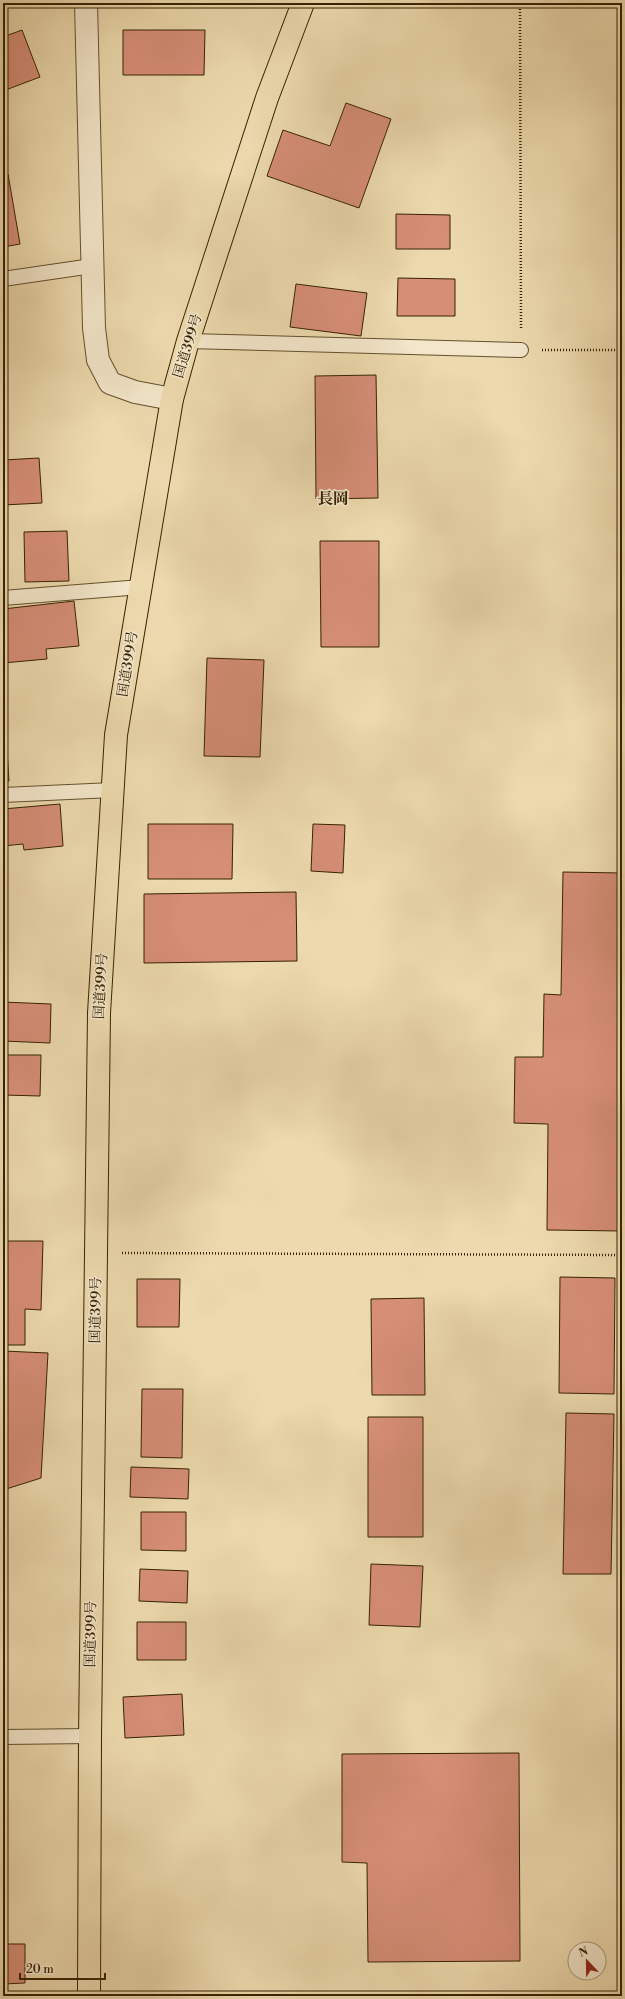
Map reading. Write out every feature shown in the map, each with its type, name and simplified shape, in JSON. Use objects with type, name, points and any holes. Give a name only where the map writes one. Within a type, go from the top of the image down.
[{"type":"highway","name":"国道399号","points":[[89,1996],[90,1736],[99,1014],[116,735],[172,399],[188,341],[267,98],[303,3]]},
{"type":"street","points":[[86,3],[94,328],[98,360],[110,383],[135,392],[172,399]]},
{"type":"lane","points":[[3,279],[92,266]]},
{"type":"lane","points":[[188,341],[521,350]]},
{"type":"lane","points":[[3,598],[141,587]]},
{"type":"lane","points":[[3,795],[113,790]]},
{"type":"lane","points":[[3,1737],[90,1736]]},
{"type":"path","points":[[520,3],[521,350],[622,350]]},
{"type":"path","points":[[97,1253],[622,1255]]},
{"type":"building","points":[[22,30],[40,77],[3,91],[3,37]]},
{"type":"building","points":[[123,30],[205,30],[204,75],[123,75]]},
{"type":"building","points":[[346,103],[391,119],[359,208],[267,176],[283,130],[330,146]]},
{"type":"building","points":[[8,174],[20,244],[3,247],[3,175]]},
{"type":"building","points":[[396,214],[450,215],[450,249],[396,249]]},
{"type":"building","points":[[398,278],[455,279],[455,316],[397,316]]},
{"type":"building","points":[[296,284],[367,293],[361,336],[290,327]]},
{"type":"building","points":[[376,375],[378,498],[316,499],[315,376]]},
{"type":"building","points":[[39,458],[42,503],[3,505],[3,460]]},
{"type":"building","points":[[3,521],[6,565],[3,565]]},
{"type":"building","points":[[67,531],[69,581],[25,582],[24,532]]},
{"type":"building","points":[[320,541],[379,541],[379,647],[321,647]]},
{"type":"building","points":[[74,601],[79,646],[46,649],[47,659],[3,663],[3,609]]},
{"type":"building","points":[[207,658],[264,660],[260,757],[204,756]]},
{"type":"building","points":[[6,736],[9,781],[3,781],[3,737]]},
{"type":"building","points":[[60,804],[63,846],[24,850],[23,844],[3,846],[3,809]]},
{"type":"building","points":[[148,824],[233,824],[232,879],[148,879]]},
{"type":"building","points":[[313,824],[345,825],[343,873],[311,871]]},
{"type":"building","points":[[563,872],[622,873],[622,1231],[547,1230],[548,1124],[514,1123],[515,1057],[543,1057],[544,994],[561,995]]},
{"type":"building","points":[[296,892],[297,961],[144,963],[144,894]]},
{"type":"building","points":[[3,1002],[51,1004],[50,1043],[3,1041]]},
{"type":"building","points":[[3,1055],[41,1055],[40,1096],[3,1095]]},
{"type":"building","points":[[3,1241],[43,1241],[41,1310],[25,1309],[25,1345],[3,1345]]},
{"type":"building","points":[[560,1277],[615,1278],[614,1394],[559,1393]]},
{"type":"building","points":[[137,1279],[180,1279],[179,1327],[137,1327]]},
{"type":"building","points":[[424,1298],[425,1395],[372,1395],[371,1299]]},
{"type":"building","points":[[3,1351],[48,1353],[41,1478],[3,1490],[3,1443],[5,1423],[3,1423]]},
{"type":"building","points":[[142,1389],[183,1389],[182,1458],[141,1457]]},
{"type":"building","points":[[566,1413],[614,1414],[611,1574],[563,1574]]},
{"type":"building","points":[[368,1417],[423,1417],[423,1537],[368,1537]]},
{"type":"building","points":[[131,1467],[189,1469],[188,1499],[130,1497]]},
{"type":"building","points":[[141,1512],[186,1512],[186,1551],[141,1550]]},
{"type":"building","points":[[371,1564],[423,1566],[420,1627],[369,1625]]},
{"type":"building","points":[[140,1569],[188,1571],[187,1603],[139,1601]]},
{"type":"building","points":[[137,1622],[186,1622],[186,1660],[137,1660]]},
{"type":"building","points":[[182,1694],[184,1735],[125,1738],[123,1697]]},
{"type":"building","points":[[519,1753],[520,1961],[368,1962],[367,1863],[342,1862],[342,1754]]},
{"type":"building","points":[[3,1944],[25,1944],[25,1983],[3,1984]]},
{"type":"building","points":[[253,1994],[253,1996],[110,1996],[110,1995]]},
{"type":"district","name":"長岡","points":[[333,499]]}]
